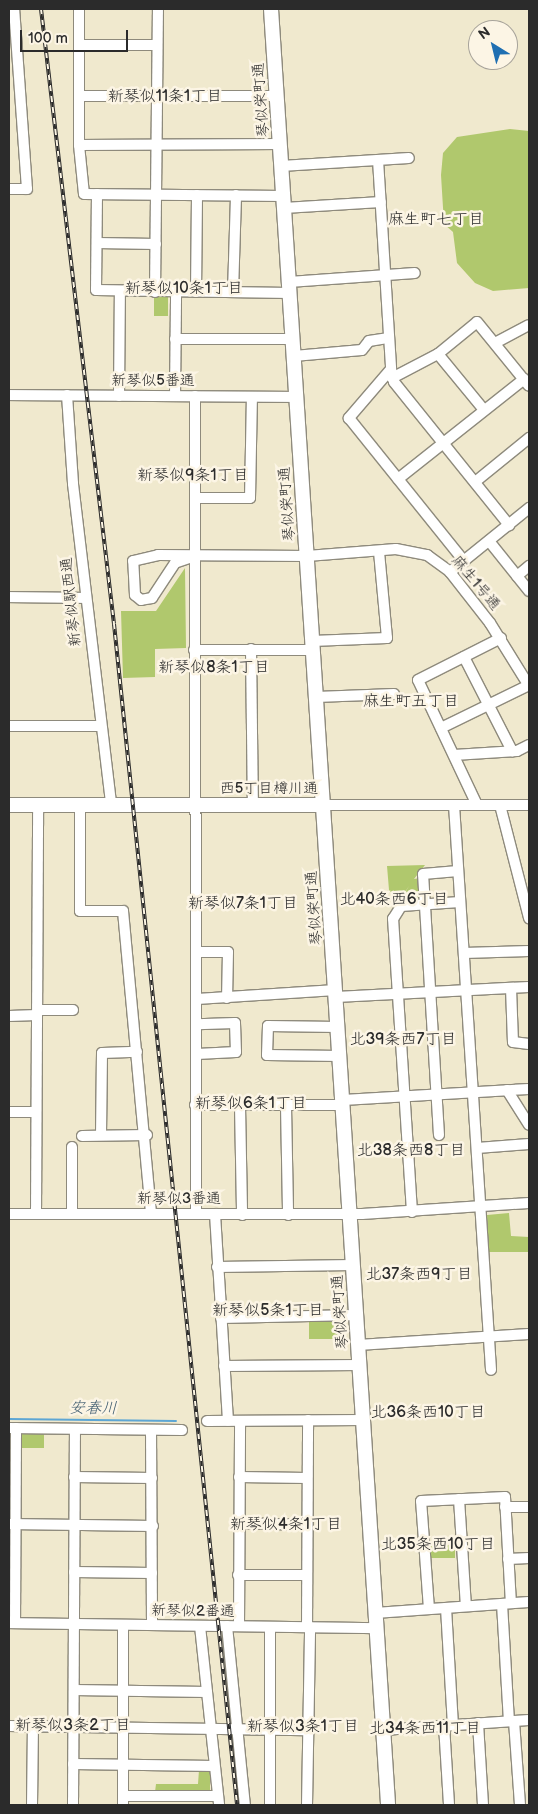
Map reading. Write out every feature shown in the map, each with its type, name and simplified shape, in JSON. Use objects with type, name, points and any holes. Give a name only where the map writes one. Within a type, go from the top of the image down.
[{"type":"main road","name":"琴似栄町通","points":[[271,9],[388,1805]]},
{"type":"main road","name":"西5丁目樽川通","points":[[9,805],[323,805]]},
{"type":"street","points":[[9,189],[27,189],[14,9]]},
{"type":"street","points":[[78,9],[80,190],[97,194],[236,195],[284,202],[381,202]]},
{"type":"street","points":[[155,292],[158,9]]},
{"type":"street","points":[[79,45],[157,45]]},
{"type":"street","points":[[80,96],[277,96]]},
{"type":"street","points":[[79,145],[280,144]]},
{"type":"street","points":[[281,166],[410,158]]},
{"type":"street","points":[[378,160],[392,373],[509,525]]},
{"type":"street","points":[[97,194],[96,290],[233,292],[289,288],[415,273]]},
{"type":"street","points":[[196,292],[197,195]]},
{"type":"street","points":[[233,292],[236,195]]},
{"type":"street","points":[[96,243],[156,244]]},
{"type":"street","points":[[119,396],[120,291]]},
{"type":"street","points":[[175,396],[176,292]]},
{"type":"street","points":[[398,479],[484,410],[526,382],[477,322],[438,354],[392,373],[349,418],[398,479],[464,560]]},
{"type":"street","points":[[495,343],[529,325]]},
{"type":"street","points":[[294,356],[362,350],[370,341],[389,338]]},
{"type":"street","points":[[175,339],[293,339]]},
{"type":"street","points":[[438,354],[484,410]]},
{"type":"street","name":"新琴似5番通","points":[[9,395],[297,397]]},
{"type":"street","name":"新琴似駅西通","points":[[67,395],[99,726],[111,805]]},
{"type":"street","points":[[195,396],[194,805],[197,952],[196,1213]]},
{"type":"street","points":[[195,498],[250,498],[252,396]]},
{"type":"street","points":[[475,482],[529,438]]},
{"type":"street","points":[[450,572],[529,508]]},
{"type":"street","points":[[490,541],[529,591]]},
{"type":"street","points":[[194,650],[251,649],[387,638],[379,551]]},
{"type":"street","name":"麻生1号通","points":[[169,572],[152,598],[141,600],[135,595],[133,561],[158,555],[307,556],[379,551],[417,551],[450,572],[501,638],[529,683]]},
{"type":"street","points":[[158,555],[168,563],[169,572]]},
{"type":"street","points":[[169,572],[178,560],[194,556]]},
{"type":"street","points":[[517,576],[529,566]]},
{"type":"street","points":[[9,597],[86,598]]},
{"type":"street","points":[[477,805],[418,680],[501,638]]},
{"type":"street","points":[[251,649],[253,805]]},
{"type":"street","points":[[464,657],[512,751]]},
{"type":"street","points":[[441,728],[529,683]]},
{"type":"street","points":[[316,697],[394,694]]},
{"type":"street","points":[[9,726],[99,726]]},
{"type":"street","points":[[454,755],[512,751],[529,745]]},
{"type":"street","points":[[36,1214],[38,805]]},
{"type":"street","points":[[80,805],[80,911],[123,911],[146,1135],[151,1213]]},
{"type":"street","name":"西5丁目樽川通","points":[[323,805],[529,805]]},
{"type":"street","points":[[454,805],[491,1370]]},
{"type":"street","points":[[500,805],[528,907],[529,918]]},
{"type":"street","points":[[439,1135],[423,874],[458,871]]},
{"type":"street","points":[[412,1212],[392,920],[401,906],[460,902]]},
{"type":"street","points":[[464,953],[529,951]]},
{"type":"street","points":[[197,952],[228,952],[227,998]]},
{"type":"street","points":[[197,999],[336,994],[398,994],[529,987]]},
{"type":"street","points":[[511,988],[513,1042],[529,1044]]},
{"type":"street","points":[[9,1016],[73,1010]]},
{"type":"street","points":[[197,1024],[235,1023],[236,1052],[197,1054]]},
{"type":"street","points":[[338,1027],[268,1026],[267,1055],[340,1056]]},
{"type":"street","points":[[101,1135],[102,1053],[137,1052]]},
{"type":"street","points":[[195,1105],[286,1106],[529,1088]]},
{"type":"street","points":[[508,1090],[529,1125]]},
{"type":"street","points":[[240,1106],[242,1215]]},
{"type":"street","points":[[286,1106],[288,1215]]},
{"type":"street","points":[[9,1112],[36,1112]]},
{"type":"street","points":[[82,1136],[146,1135]]},
{"type":"street","points":[[477,1148],[529,1144]]},
{"type":"street","points":[[72,1147],[72,1214]]},
{"type":"street","name":"新琴似3番通","points":[[9,1214],[350,1214],[481,1208],[529,1203]]},
{"type":"street","points":[[215,1214],[228,1421]]},
{"type":"street","points":[[218,1267],[353,1265]]},
{"type":"street","points":[[221,1318],[356,1315]]},
{"type":"street","points":[[358,1345],[529,1334]]},
{"type":"street","points":[[224,1366],[360,1365]]},
{"type":"street","points":[[307,1805],[308,1627],[306,1525],[308,1420]]},
{"type":"street","points":[[207,1421],[363,1420]]},
{"type":"street","points":[[239,1626],[238,1523],[240,1421]]},
{"type":"street","points":[[12,1623],[12,1428],[182,1430]]},
{"type":"street","points":[[73,1805],[75,1429]]},
{"type":"street","points":[[151,1430],[153,1526],[152,1625]]},
{"type":"street","points":[[74,1476],[152,1478]]},
{"type":"street","points":[[239,1477],[307,1478]]},
{"type":"street","points":[[429,1609],[421,1501],[505,1497],[508,1559],[506,1604],[512,1721],[520,1805]]},
{"type":"street","points":[[459,1499],[466,1606]]},
{"type":"street","points":[[505,1507],[529,1507]]},
{"type":"street","points":[[238,1523],[306,1525]]},
{"type":"street","points":[[12,1524],[153,1526]]},
{"type":"street","points":[[508,1559],[529,1558]]},
{"type":"street","points":[[74,1572],[152,1573]]},
{"type":"street","points":[[238,1575],[306,1575]]},
{"type":"street","points":[[375,1612],[529,1602]]},
{"type":"street","points":[[446,1608],[449,1805]]},
{"type":"street","name":"新琴似2番通","points":[[12,1623],[376,1628]]},
{"type":"street","points":[[124,1625],[123,1800],[218,1801],[200,1626]]},
{"type":"street","points":[[227,1626],[245,1805]]},
{"type":"street","points":[[270,1627],[270,1805]]},
{"type":"street","points":[[74,1690],[207,1692]]},
{"type":"street","points":[[383,1730],[529,1720]]},
{"type":"street","points":[[478,1723],[482,1805]]},
{"type":"street","points":[[9,1726],[308,1730]]},
{"type":"street","points":[[32,1727],[32,1805]]},
{"type":"street","points":[[73,1764],[214,1766]]},
{"type":"green space","points":[[510,129],[529,131],[529,288],[493,291],[475,283],[457,263],[453,232],[444,224],[441,175],[443,153],[457,137]]},
{"type":"green space","points":[[154,297],[168,297],[168,316],[154,316]]},
{"type":"green space","points":[[185,568],[186,648],[155,649],[155,677],[123,678],[121,611],[156,611]]},
{"type":"green space","points":[[425,865],[414,879],[420,878],[421,902],[399,903],[409,886],[399,901],[389,890],[387,866]]},
{"type":"green space","points":[[509,1213],[511,1236],[529,1237],[529,1252],[488,1252],[487,1215]]},
{"type":"green space","points":[[309,1321],[344,1321],[344,1339],[309,1339]]},
{"type":"green space","points":[[18,1432],[44,1432],[44,1448],[18,1448]]},
{"type":"green space","points":[[427,1545],[455,1545],[455,1558],[427,1558]]},
{"type":"green space","points":[[199,1770],[210,1771],[210,1793],[155,1792],[156,1784],[198,1784]]},
{"type":"waterway","name":"安春川","points":[[9,1419],[176,1421]]},
{"type":"railway","points":[[41,9],[114,624],[237,1805]]},
{"type":"district","name":"新琴似11条1丁目","points":[[165,97]]},
{"type":"district","name":"麻生町七丁目","points":[[436,220]]},
{"type":"district","name":"新琴似10条1丁目","points":[[184,289]]},
{"type":"district","name":"新琴似9条1丁目","points":[[193,476]]},
{"type":"district","name":"新琴似8条1丁目","points":[[214,668]]},
{"type":"district","name":"麻生町五丁目","points":[[411,702]]},
{"type":"district","name":"北40条西6丁目","points":[[394,900]]},
{"type":"district","name":"新琴似7条1丁目","points":[[243,904]]},
{"type":"district","name":"北39条西7丁目","points":[[403,1040]]},
{"type":"district","name":"新琴似6条1丁目","points":[[251,1104]]},
{"type":"district","name":"北38条西8丁目","points":[[411,1151]]},
{"type":"district","name":"北37条西9丁目","points":[[419,1275]]},
{"type":"district","name":"新琴似5条1丁目","points":[[268,1311]]},
{"type":"district","name":"北36条西10丁目","points":[[428,1413]]},
{"type":"district","name":"新琴似4条1丁目","points":[[286,1525]]},
{"type":"district","name":"北35条西10丁目","points":[[438,1545]]},
{"type":"district","name":"新琴似3条2丁目","points":[[73,1726]]},
{"type":"district","name":"新琴似3条1丁目","points":[[303,1727]]},
{"type":"district","name":"北34条西11丁目","points":[[425,1729]]}]
